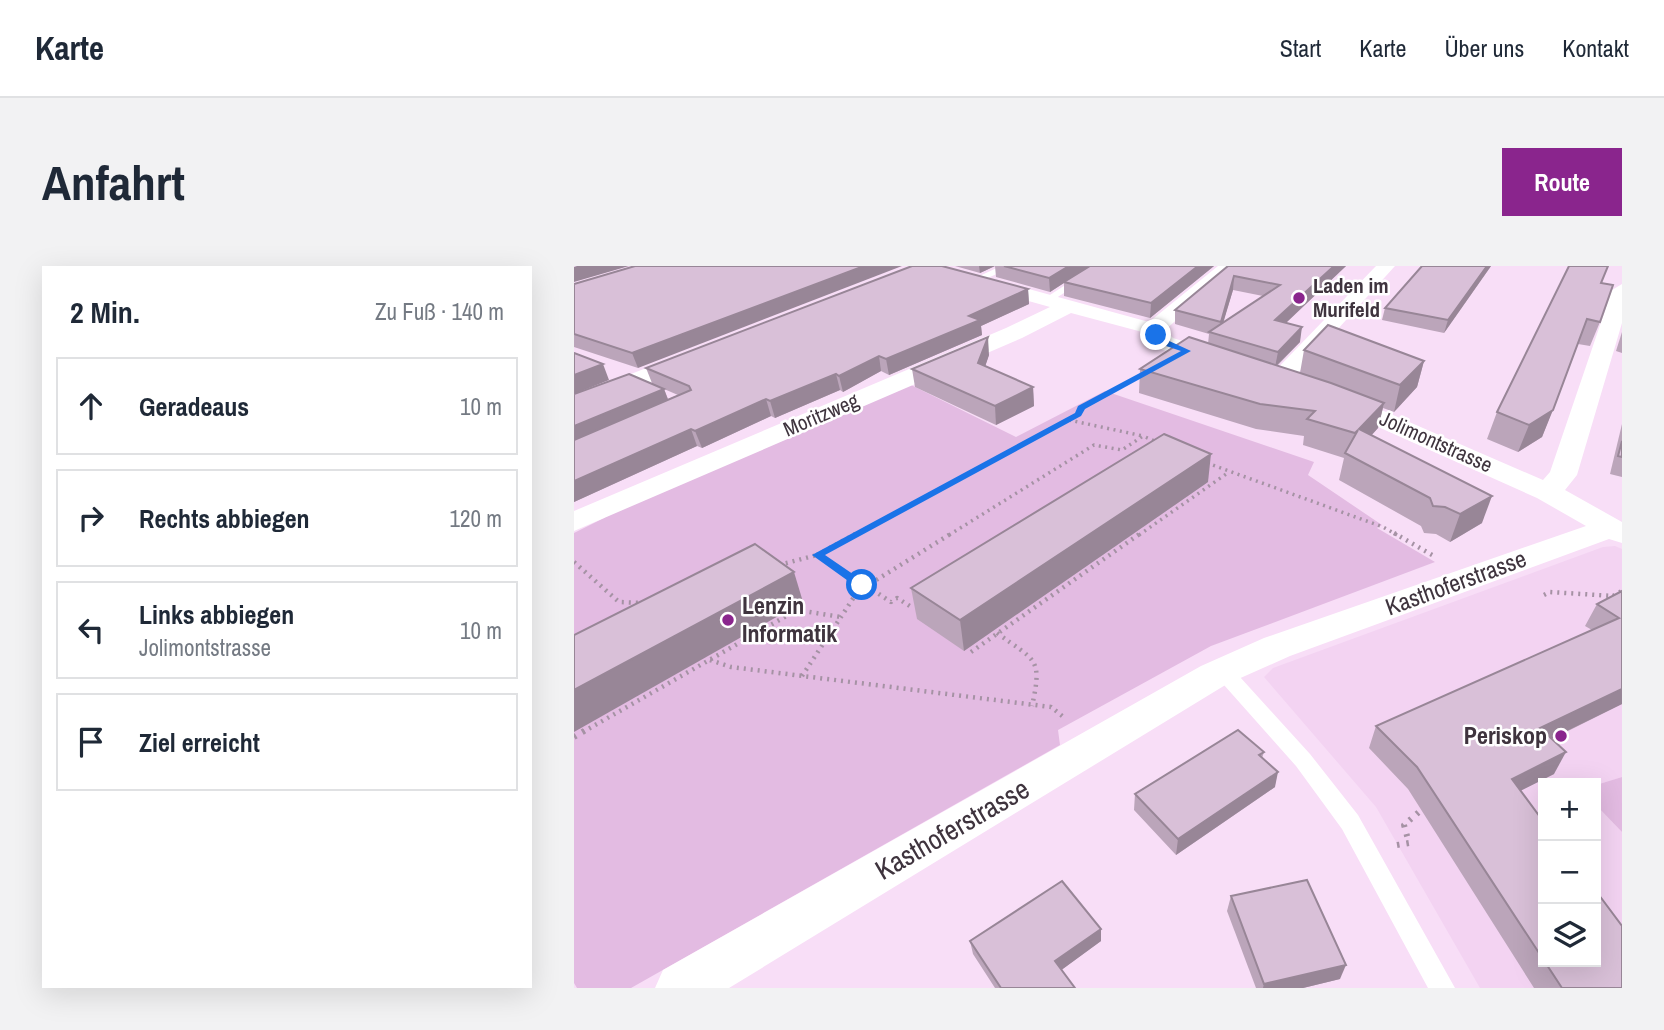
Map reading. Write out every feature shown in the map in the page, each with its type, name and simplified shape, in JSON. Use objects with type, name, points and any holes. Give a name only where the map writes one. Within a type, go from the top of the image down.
[{"type":"street","points":[[1153,329],[1229,266]]},
{"type":"street","name":"Jolimontstrasse","points":[[1386,266],[1270,375],[1367,411],[1547,492],[1617,531]]},
{"type":"street","points":[[966,277],[1153,329],[1165,343],[1236,365]]},
{"type":"street","points":[[1547,492],[1563,475],[1616,330],[1622,290]]},
{"type":"street","name":"Moritzweg","points":[[574,522],[1014,333],[1058,303]]},
{"type":"street","points":[[574,405],[641,384],[712,350]]},
{"type":"street","points":[[600,366],[641,384]]},
{"type":"street","name":"Kasthoferstrasse","points":[[681,988],[1223,671],[1277,648],[1617,531]]},
{"type":"lane","points":[[966,277],[1009,266]]},
{"type":"lane","points":[[1058,303],[1101,266]]},
{"type":"lane","points":[[1223,671],[1303,760],[1350,822],[1443,988]]},
{"type":"path","points":[[772,567],[817,555],[1069,419],[1078,414],[1081,408],[1187,351]]},
{"type":"path","points":[[1069,419],[1143,436],[1168,446]]},
{"type":"path","points":[[802,676],[864,585],[1094,445],[1122,450],[1143,436]]},
{"type":"path","points":[[1204,462],[1384,527],[1436,558]]},
{"type":"path","points":[[971,652],[1229,472]]},
{"type":"path","points":[[817,555],[891,602],[897,598],[913,608]]},
{"type":"path","points":[[574,562],[619,602],[645,603]]},
{"type":"path","points":[[1544,595],[1550,592],[1613,596],[1622,591]]},
{"type":"path","points":[[574,737],[797,610],[841,617]]},
{"type":"path","points":[[997,633],[1035,662],[1038,676],[1032,706]]},
{"type":"path","points":[[710,660],[731,667],[1051,708],[1069,721]]},
{"type":"path","points":[[1409,843],[1404,825],[1419,812]]},
{"type":"shaded area","points":[[907,383],[1016,437],[1105,391],[1314,462],[1308,475],[1382,525],[1377,528],[1435,562],[1211,646],[1058,730],[1060,745],[631,988],[577,988],[574,983],[574,533],[604,518],[617,508]]},
{"type":"shaded area","points":[[1615,546],[1622,549],[1622,777],[1601,783],[1601,778],[1538,778],[1538,967],[1601,967],[1601,810],[1622,832],[1622,988],[1480,988],[1376,807],[1264,677],[1273,668],[1603,547]]},
{"type":"shaded area","points":[[1622,777],[1622,832],[1601,810],[1601,783]]},
{"type":"building","points":[[635,266],[864,266],[632,353],[574,334],[574,284]]},
{"type":"building","points":[[912,266],[942,266],[1028,289],[969,316],[980,320],[886,359],[879,356],[839,376],[836,374],[770,401],[766,399],[574,481],[574,440],[691,390],[689,386],[646,368]]},
{"type":"building","points":[[1004,266],[1069,266],[1049,278]]},
{"type":"building","points":[[1090,266],[1198,266],[1151,303],[1064,282]]},
{"type":"building","points":[[1228,266],[1334,266],[1275,320],[1302,327],[1278,352],[1209,332],[1280,285],[1234,276],[1221,322],[1175,310]]},
{"type":"building","points":[[1422,266],[1487,266],[1448,320],[1385,308]]},
{"type":"building","points":[[1569,266],[1608,266],[1601,283],[1613,285],[1600,322],[1587,319],[1553,410],[1529,425],[1497,412]]},
{"type":"building","points":[[1328,325],[1424,361],[1400,385],[1304,350]]},
{"type":"building","points":[[988,337],[978,363],[1033,387],[995,406],[912,369]]},
{"type":"building","points":[[1189,337],[1384,403],[1359,429],[1492,496],[1460,514],[1445,507],[1433,506],[1430,498],[1345,453],[1358,430],[1355,433],[1307,419],[1315,411],[1260,404],[1140,369]]},
{"type":"building","points":[[574,353],[603,364],[574,375]]},
{"type":"building","points":[[629,374],[664,389],[574,426],[574,394]]},
{"type":"building","points":[[1164,434],[1211,454],[960,620],[911,588]]},
{"type":"building","points":[[1622,441],[1622,457],[1618,456]]},
{"type":"building","points":[[755,544],[794,572],[574,690],[574,635]]},
{"type":"building","points":[[1622,591],[1622,689],[1540,728],[1566,752],[1512,779],[1538,814],[1538,951],[1417,767],[1376,726],[1619,618],[1597,604]]},
{"type":"building","points":[[1238,730],[1264,752],[1259,755],[1278,772],[1178,839],[1135,794]]},
{"type":"building","points":[[1307,880],[1346,965],[1264,984],[1231,896]]},
{"type":"building","points":[[1062,881],[1101,929],[1055,961],[1075,988],[1001,988],[970,941]]},
{"type":"building","points":[[1601,898],[1622,926],[1622,988],[1562,988],[1548,967],[1601,967]]},
{"type":"place","name":"Laden im Murifeld","points":[[1299,298]]},
{"type":"place","name":"Lenzin Informatik","points":[[728,620]]},
{"type":"place","name":"Periskop","points":[[1561,736]]},
{"type":"route","points":[[862,585],[817,555],[1078,414],[1081,408],[1187,351],[1165,343],[1156,335]]}]
